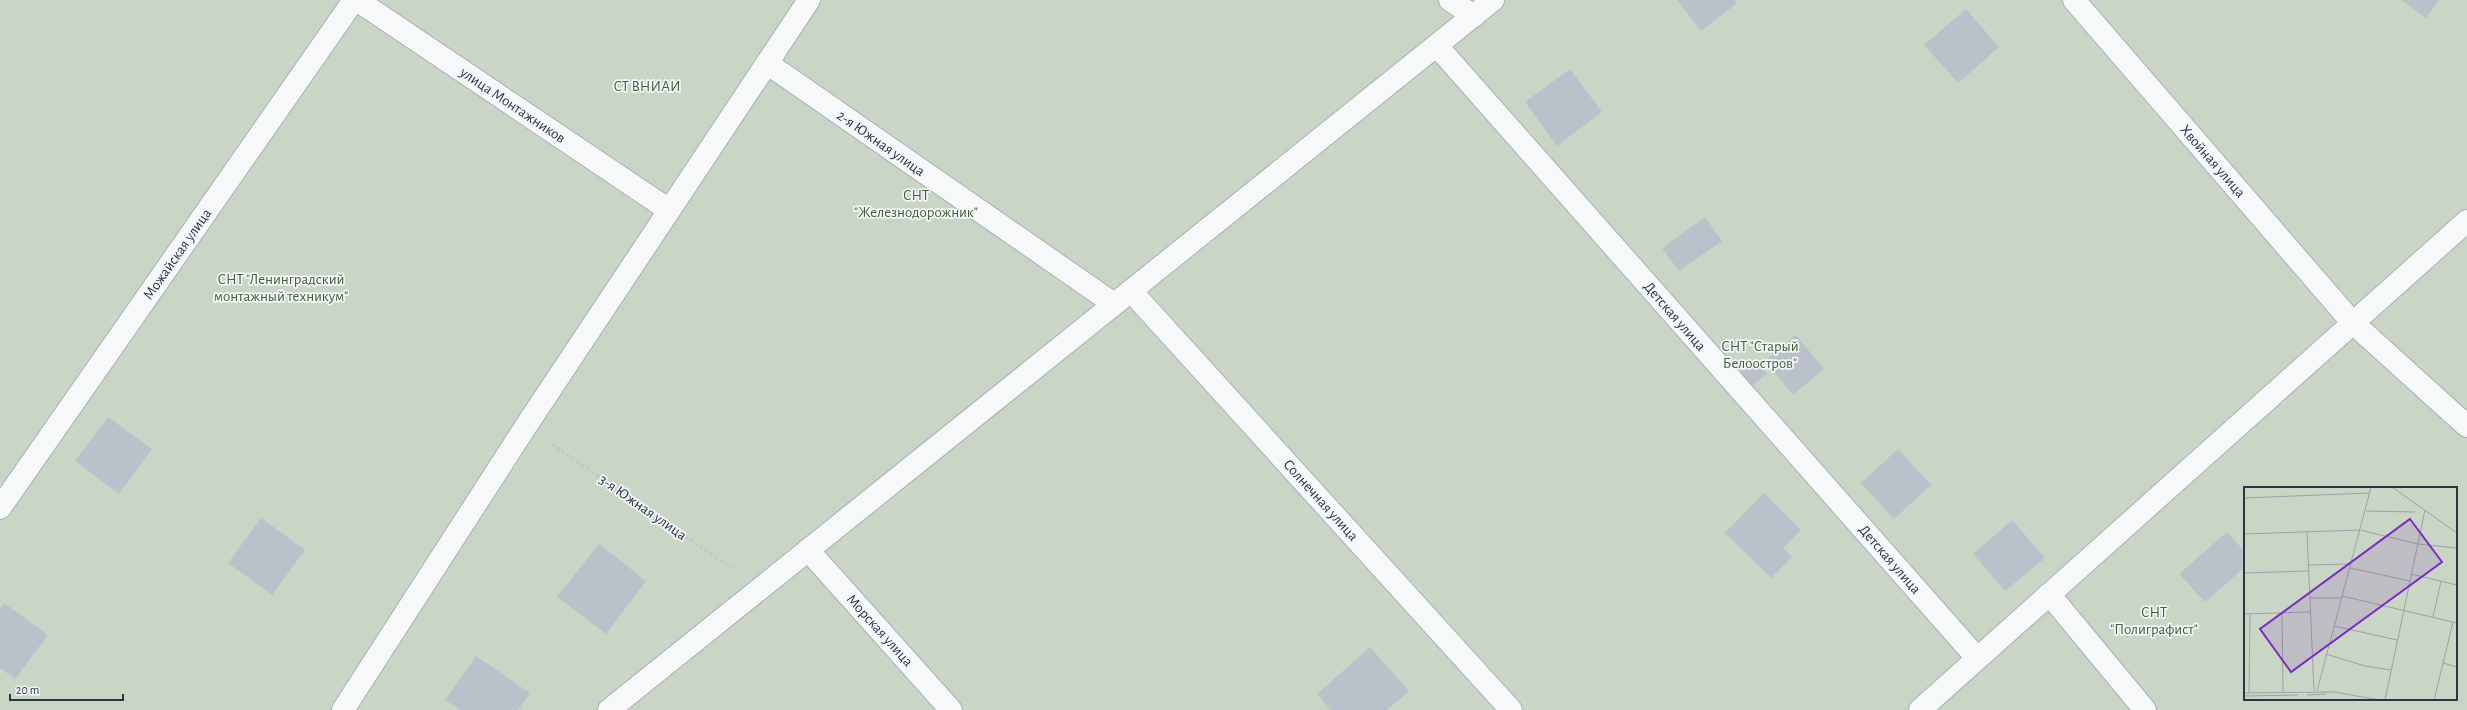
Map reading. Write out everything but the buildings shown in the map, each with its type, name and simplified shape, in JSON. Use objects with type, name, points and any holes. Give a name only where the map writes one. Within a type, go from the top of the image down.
[{"type":"street","name":"улица Монтажников","points":[[355,0],[669,210]]},
{"type":"street","name":"Можайская улица","points":[[0,508],[355,0]]},
{"type":"street","points":[[343,710],[526,426],[808,0]]},
{"type":"street","points":[[1450,0],[1474,16]]},
{"type":"street","points":[[609,710],[1494,0]]},
{"type":"street","name":"Хвойная улица","points":[[2074,0],[2352,322],[2467,426]]},
{"type":"street","name":"Детская улица","points":[[1437,46],[1977,658]]},
{"type":"street","name":"2-я Южная улица","points":[[767,63],[1114,304]]},
{"type":"street","points":[[1920,710],[2352,322],[2467,221]]},
{"type":"street","name":"Солнечная улица","points":[[1131,291],[1511,710]]},
{"type":"street","name":"Морская улица","points":[[808,550],[951,710]]},
{"type":"street","points":[[2049,594],[2146,710]]},
{"type":"path","name":"3-я Южная улица","points":[[526,426],[761,588]]},
{"type":"green space","points":[[0,0],[2467,0],[2467,710],[0,710]]},
{"type":"park label","name":"СТ ВНИАИ","points":[[647,86]]},
{"type":"park label","name":"СНТ \"Железнодорожник\"","points":[[916,204]]},
{"type":"park label","name":"СНТ \"Ленинградский монтажный техникум\"","points":[[281,288]]},
{"type":"park label","name":"СНТ \"Старый Белоостров\"","points":[[1760,354]]},
{"type":"park label","name":"СНТ \"Полиграфист\"","points":[[2154,620]]}]
